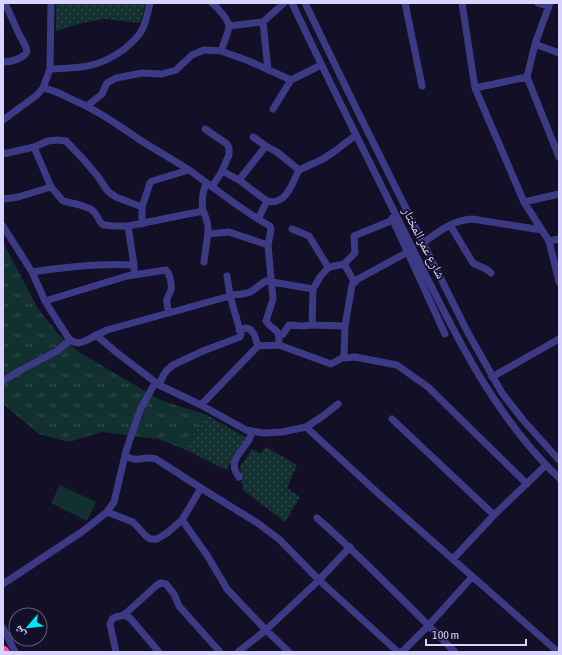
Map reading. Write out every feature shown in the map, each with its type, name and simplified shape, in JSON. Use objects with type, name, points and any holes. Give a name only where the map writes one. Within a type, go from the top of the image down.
[{"type":"street","points":[[3,62],[13,61],[24,56],[27,52],[5,3]]},
{"type":"street","points":[[3,120],[37,95],[43,88],[50,69],[51,3]]},
{"type":"street","points":[[50,69],[87,67],[115,56],[128,46],[143,29],[150,3]]},
{"type":"street","points":[[212,3],[223,14],[229,26],[221,51]]},
{"type":"street","points":[[229,26],[263,22],[284,3]]},
{"type":"street","points":[[292,3],[395,220],[445,334]]},
{"type":"street","name":"شارع عمر المختار","points":[[305,3],[408,214],[492,377],[522,420],[559,460]]},
{"type":"street","points":[[405,3],[422,86]]},
{"type":"street","points":[[462,3],[475,88],[524,202],[549,241],[559,282]]},
{"type":"street","points":[[538,3],[550,5],[535,44],[527,77],[559,157]]},
{"type":"street","points":[[263,22],[268,70]]},
{"type":"street","points":[[535,44],[559,53]]},
{"type":"street","points":[[87,106],[102,94],[105,85],[111,80],[135,74],[162,74],[176,70],[192,55],[204,50],[221,51],[249,61],[291,80]]},
{"type":"street","points":[[273,109],[291,80],[321,65]]},
{"type":"street","points":[[475,88],[527,77]]},
{"type":"street","points":[[43,88],[53,90],[103,115],[189,170],[270,226],[268,245],[273,299],[266,321],[278,332],[279,345]]},
{"type":"street","points":[[204,262],[208,222],[203,211],[202,193],[222,171],[229,155],[229,148],[227,144],[205,129]]},
{"type":"street","points":[[222,171],[239,180],[267,200],[272,202],[277,201],[289,192],[298,170],[323,160],[354,136]]},
{"type":"street","points":[[253,137],[277,152],[298,170]]},
{"type":"street","points":[[3,154],[57,140],[66,141],[99,178],[110,194],[142,208]]},
{"type":"street","points":[[239,180],[266,146]]},
{"type":"street","points":[[34,147],[50,188],[63,201],[91,209],[104,225],[128,226],[203,211]]},
{"type":"street","points":[[142,224],[142,208],[150,183],[152,181],[189,170]]},
{"type":"street","points":[[3,199],[18,197],[50,188]]},
{"type":"street","points":[[524,202],[559,194]]},
{"type":"street","points":[[258,219],[267,200]]},
{"type":"street","points":[[312,325],[313,289],[320,277],[329,267],[344,264],[355,253],[354,236],[408,214]]},
{"type":"street","points":[[423,242],[450,225],[464,219],[542,230]]},
{"type":"street","name":"شارع عمر المختار","points":[[395,220],[480,377],[512,425],[559,478]]},
{"type":"street","points":[[450,225],[473,263],[477,266],[488,269],[492,273]]},
{"type":"street","points":[[3,226],[32,272],[45,301],[70,340],[74,342],[79,343],[85,341],[107,330],[230,296],[251,292],[266,281],[313,289]]},
{"type":"street","points":[[128,226],[134,265],[134,275]]},
{"type":"street","points":[[292,229],[309,236],[329,267]]},
{"type":"street","points":[[208,234],[229,232],[268,245]]},
{"type":"street","points":[[549,241],[559,240]]},
{"type":"street","points":[[344,357],[345,326],[354,281],[408,252]]},
{"type":"street","points":[[32,272],[55,268],[117,264],[134,265]]},
{"type":"street","points":[[344,264],[354,281]]},
{"type":"street","points":[[45,301],[134,275],[166,270],[168,272],[171,288],[167,300],[170,313]]},
{"type":"street","points":[[3,584],[84,531],[107,512],[114,502],[125,456],[141,408],[167,370],[173,365],[203,351],[240,337],[241,334],[230,296],[227,276]]},
{"type":"street","points":[[279,336],[283,334],[289,325],[345,326]]},
{"type":"street","points":[[239,330],[245,328],[250,329],[254,334],[258,346]]},
{"type":"street","points":[[96,335],[157,384],[246,430],[269,433],[282,432],[306,426],[323,416],[338,404]]},
{"type":"street","points":[[492,377],[559,339]]},
{"type":"street","points":[[3,381],[20,370],[57,351],[70,340]]},
{"type":"street","points":[[201,406],[258,346],[279,345],[331,364],[344,357],[355,357],[394,364],[428,387],[527,484]]},
{"type":"street","points":[[392,419],[494,515]]},
{"type":"street","points":[[306,426],[380,495],[558,652]]},
{"type":"street","points":[[239,477],[235,469],[235,461],[249,440],[252,431]]},
{"type":"street","points":[[125,456],[137,460],[149,457],[156,459],[259,524],[280,540],[319,580],[398,652]]},
{"type":"street","points":[[453,559],[494,515],[546,465]]},
{"type":"street","points":[[107,512],[132,522],[150,539],[157,539],[167,533],[182,520],[201,488]]},
{"type":"street","points":[[318,518],[350,547],[455,652]]},
{"type":"street","points":[[182,520],[207,555],[227,589],[289,652]]},
{"type":"street","points":[[238,652],[266,630],[319,580],[350,547]]},
{"type":"street","points":[[402,652],[428,626],[472,577]]},
{"type":"street","points":[[116,652],[110,624],[112,619],[124,615],[161,583],[166,584],[174,594],[179,606],[220,652]]},
{"type":"street","points":[[124,615],[130,618],[159,652]]},
{"type":"street","points":[[3,628],[15,652]]},
{"type":"green space","points":[[56,3],[146,3],[140,23],[104,19],[82,23],[56,31]]},
{"type":"green space","points":[[3,242],[38,309],[60,336],[79,352],[160,400],[207,415],[184,449],[158,439],[102,432],[69,442],[39,434],[3,404]]},
{"type":"green space","points":[[207,415],[247,438],[226,470],[184,449]]},
{"type":"green space","points":[[266,447],[297,465],[287,488],[300,497],[285,522],[243,490],[240,467],[252,449],[261,454]]},
{"type":"green space","points":[[60,485],[96,502],[87,521],[51,503]]}]
